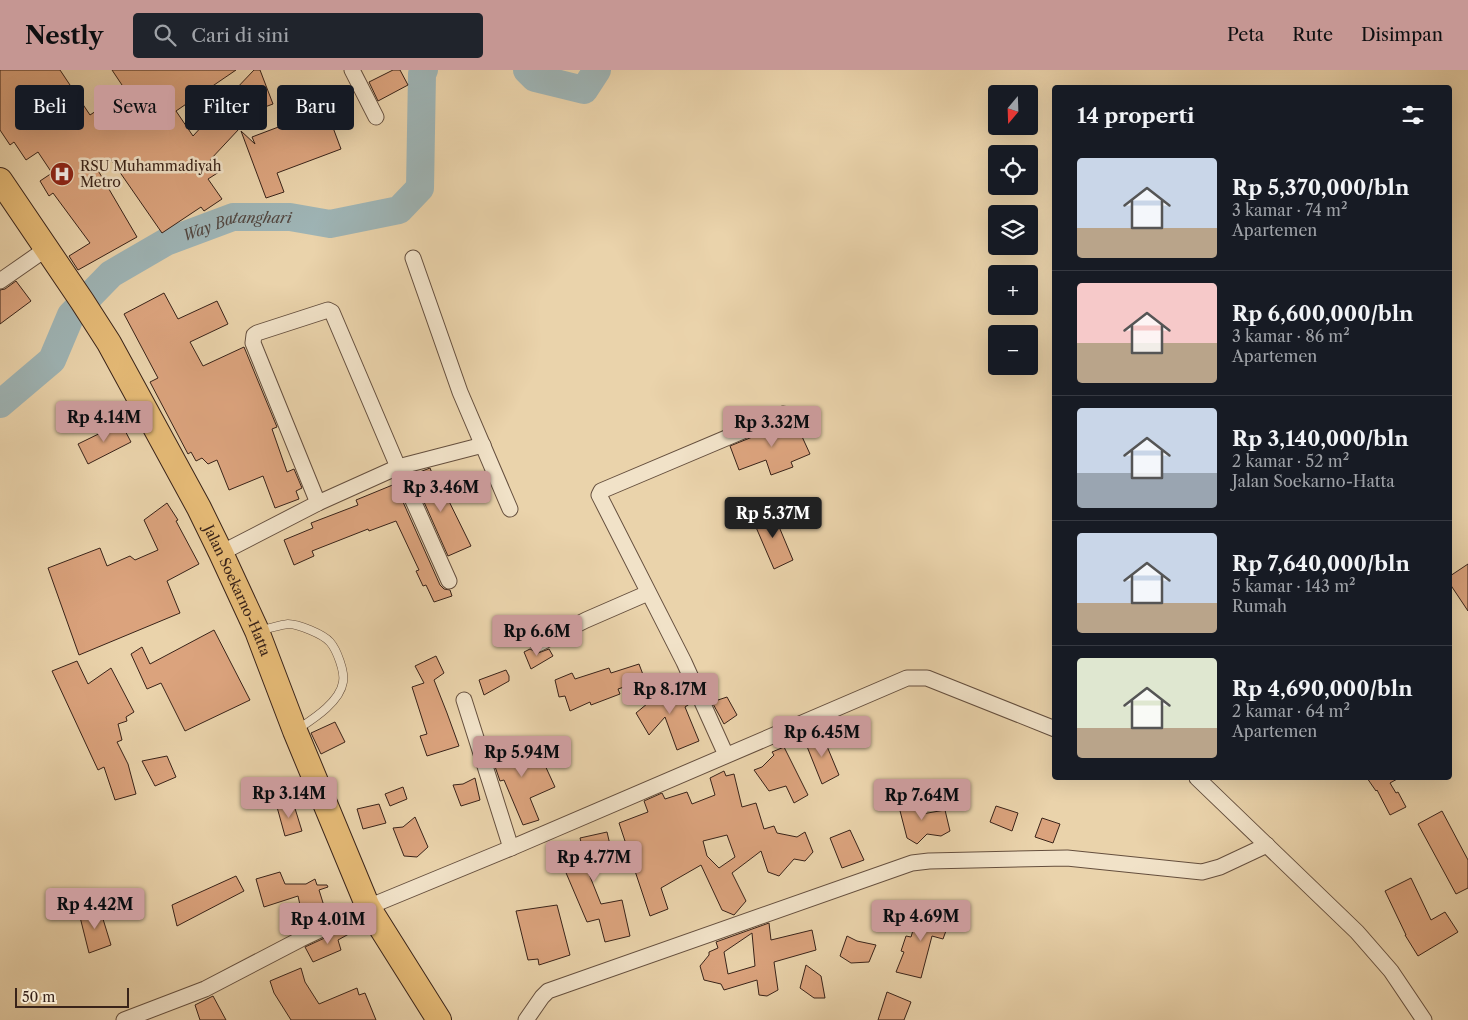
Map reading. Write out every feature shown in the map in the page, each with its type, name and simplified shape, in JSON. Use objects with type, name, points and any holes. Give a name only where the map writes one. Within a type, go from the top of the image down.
[{"type":"main road","name":"Jalan Soekarno-Hatta","points":[[0,180],[109,343],[199,508],[256,631],[368,907],[439,1020]]},
{"type":"street","points":[[352,70],[376,117]]},
{"type":"street","points":[[0,281],[46,249]]},
{"type":"street","points":[[413,258],[460,392],[510,509]]},
{"type":"street","points":[[318,503],[253,343],[254,335],[257,333],[331,310],[449,581]]},
{"type":"street","points":[[726,755],[684,662],[599,495],[601,491],[783,414]]},
{"type":"street","points":[[221,553],[318,503],[398,467],[483,445]]},
{"type":"street","points":[[538,644],[586,620],[648,593]]},
{"type":"street","points":[[124,1020],[205,989],[301,939],[368,907],[512,848],[906,678],[927,678],[1052,728]]},
{"type":"street","points":[[464,700],[512,848]]},
{"type":"street","points":[[1199,780],[1357,932],[1391,971],[1424,1020]]},
{"type":"street","points":[[526,1020],[548,991],[912,864],[929,861],[1067,858],[1202,872],[1220,867],[1267,845]]},
{"type":"lane","points":[[256,631],[288,624],[308,629],[330,642],[342,666],[343,683],[335,698],[320,714],[295,731]]},
{"type":"building","points":[[0,70],[60,70],[70,85],[15,85],[15,130],[84,130],[84,106],[90,115],[94,112],[94,130],[175,130],[175,85],[122,85],[112,70],[236,70],[214,85],[185,85],[185,105],[176,111],[185,124],[185,130],[189,130],[193,136],[199,130],[238,130],[210,160],[219,172],[208,179],[222,199],[204,211],[201,207],[162,233],[110,158],[96,167],[137,237],[78,270],[69,256],[90,243],[53,193],[49,196],[40,181],[52,173],[38,152],[26,160],[14,142],[10,145],[0,130]]},
{"type":"building","points":[[254,70],[260,70],[266,85],[240,85]]},
{"type":"building","points":[[393,70],[400,70],[408,85],[378,101],[369,82]]},
{"type":"building","points":[[267,88],[273,104],[267,106]]},
{"type":"building","points":[[277,128],[277,130],[334,130],[341,149],[277,173],[284,192],[266,198],[241,131],[255,144],[252,137]]},
{"type":"building","points":[[16,281],[31,301],[0,324],[0,290],[5,289]]},
{"type":"building","points":[[164,293],[178,319],[217,301],[228,324],[190,342],[203,366],[244,347],[277,427],[272,429],[287,472],[294,469],[302,488],[296,491],[299,499],[275,508],[263,476],[229,490],[217,460],[208,464],[202,458],[196,461],[191,452],[188,454],[150,382],[158,378],[124,314]]},
{"type":"building","points":[[793,417],[810,454],[791,462],[793,467],[771,475],[766,460],[739,470],[730,446],[787,423]]},
{"type":"building","points":[[121,423],[131,442],[88,464],[78,444]]},
{"type":"building","points":[[430,468],[436,483],[439,481],[471,546],[448,556],[412,475]]},
{"type":"building","points":[[395,484],[440,585],[444,589],[450,590],[452,596],[434,602],[426,585],[423,586],[416,571],[419,570],[396,521],[369,531],[368,529],[312,551],[314,556],[294,565],[284,540],[313,528],[311,523],[358,505],[356,500]]},
{"type":"building","points":[[167,503],[178,520],[176,521],[199,564],[167,581],[180,613],[79,655],[48,568],[100,548],[107,566],[130,556],[135,560],[158,550],[144,520]]},
{"type":"building","points":[[772,510],[793,560],[774,569],[752,518]]},
{"type":"building","points":[[1468,564],[1468,611],[1452,587],[1452,575]]},
{"type":"building","points":[[214,630],[250,700],[185,731],[161,683],[147,689],[131,654],[142,647],[150,664]]},
{"type":"building","points":[[530,649],[538,653],[549,649],[553,656],[531,669],[524,652]]},
{"type":"building","points":[[436,656],[444,673],[434,680],[459,746],[427,756],[420,736],[427,734],[412,687],[424,683],[415,666]]},
{"type":"building","points":[[77,661],[88,684],[111,668],[134,712],[126,717],[127,721],[118,724],[122,740],[117,742],[128,764],[136,794],[115,800],[104,767],[98,770],[52,671]]},
{"type":"building","points":[[639,664],[645,680],[618,689],[620,694],[591,705],[590,702],[570,711],[565,696],[559,697],[555,680],[572,673],[575,679],[609,668],[611,673]]},
{"type":"building","points":[[506,670],[509,681],[484,695],[479,680]]},
{"type":"building","points":[[678,680],[691,703],[685,707],[699,741],[677,750],[665,717],[649,735],[636,713]]},
{"type":"building","points":[[727,697],[737,715],[724,724],[712,702]]},
{"type":"building","points":[[335,722],[345,742],[321,754],[311,733]]},
{"type":"building","points":[[821,732],[839,775],[822,784],[804,739]]},
{"type":"building","points":[[508,741],[514,760],[537,748],[555,787],[530,798],[539,820],[523,825],[504,780],[500,781],[489,749]]},
{"type":"building","points":[[784,747],[808,795],[794,803],[786,786],[769,791],[754,770],[762,767],[774,755],[772,752]]},
{"type":"building","points":[[167,756],[176,777],[155,786],[142,761]]},
{"type":"building","points":[[724,771],[726,776],[734,774],[742,807],[756,803],[764,829],[774,826],[777,833],[797,837],[805,832],[813,852],[805,861],[794,859],[779,876],[768,872],[761,851],[732,873],[746,901],[734,915],[722,910],[701,865],[661,888],[668,909],[650,916],[619,823],[648,812],[644,801],[662,793],[665,799],[687,792],[692,804],[715,795],[710,778]],"holes":[[[727,835],[735,857],[719,868],[707,856],[703,841]]]},
{"type":"building","points":[[475,778],[480,800],[461,806],[453,785],[463,784]]},
{"type":"building","points":[[1368,780],[1395,780],[1390,783],[1396,793],[1398,792],[1406,807],[1390,815]]},
{"type":"building","points":[[403,787],[407,799],[390,806],[385,794]]},
{"type":"building","points":[[920,797],[922,814],[945,810],[950,831],[941,836],[927,834],[917,844],[907,838],[898,803]]},
{"type":"building","points":[[293,802],[302,831],[285,836],[277,807]]},
{"type":"building","points":[[379,804],[386,823],[363,829],[357,809]]},
{"type":"building","points":[[996,806],[1018,813],[1012,831],[990,822]]},
{"type":"building","points":[[1442,811],[1468,860],[1468,888],[1456,894],[1418,824]]},
{"type":"building","points":[[415,817],[428,847],[417,857],[404,856],[393,828],[403,827]]},
{"type":"building","points":[[1042,818],[1060,824],[1053,843],[1035,837]]},
{"type":"building","points":[[850,830],[864,860],[842,868],[830,838]]},
{"type":"building","points":[[607,832],[615,866],[589,874],[601,904],[622,900],[630,936],[605,942],[599,919],[587,922],[555,847],[581,842],[580,838]]},
{"type":"building","points":[[280,872],[285,884],[306,884],[315,879],[317,885],[327,885],[328,887],[319,890],[324,906],[316,917],[302,914],[298,896],[264,907],[256,879]]},
{"type":"building","points":[[236,876],[244,891],[177,926],[172,905]]},
{"type":"building","points":[[1411,878],[1431,920],[1445,912],[1458,932],[1418,956],[1405,935],[1385,891]]},
{"type":"building","points":[[557,905],[570,955],[539,965],[538,959],[528,960],[516,911]]},
{"type":"building","points":[[99,906],[111,945],[89,953],[79,913]]},
{"type":"building","points":[[919,910],[951,917],[943,939],[932,936],[921,978],[896,972],[904,952],[901,951],[906,936],[911,937]]},
{"type":"building","points":[[769,923],[771,940],[812,930],[816,950],[774,962],[778,990],[767,996],[759,995],[757,980],[724,990],[721,984],[704,980],[700,966],[709,955],[709,952],[718,948],[716,942]],"holes":[[[752,933],[755,966],[728,974],[724,952]]]},
{"type":"building","points":[[353,925],[356,930],[338,940],[341,950],[313,962],[305,947]]},
{"type":"building","points":[[847,936],[857,941],[876,945],[869,962],[851,963],[840,956]]},
{"type":"building","points":[[806,965],[821,976],[825,998],[814,998],[800,988]]},
{"type":"building","points":[[301,968],[305,982],[319,1004],[357,988],[359,995],[365,993],[376,1020],[291,1020],[274,993],[270,981]]},
{"type":"building","points":[[887,992],[911,1002],[904,1020],[878,1020]]},
{"type":"building","points":[[213,996],[226,1020],[200,1020],[195,1005]]},
{"type":"waterway","name":"Way Batanghari","points":[[0,404],[52,360],[71,315],[111,274],[166,242],[233,217],[290,217],[330,224],[399,210],[420,188],[422,74],[424,70]]},
{"type":"waterway","name":"Way Batanghari","points":[[527,70],[535,78],[584,90],[597,70]]},
{"type":"place","name":"RSU Muhammadiyah Metro","points":[[62,174]]}]
